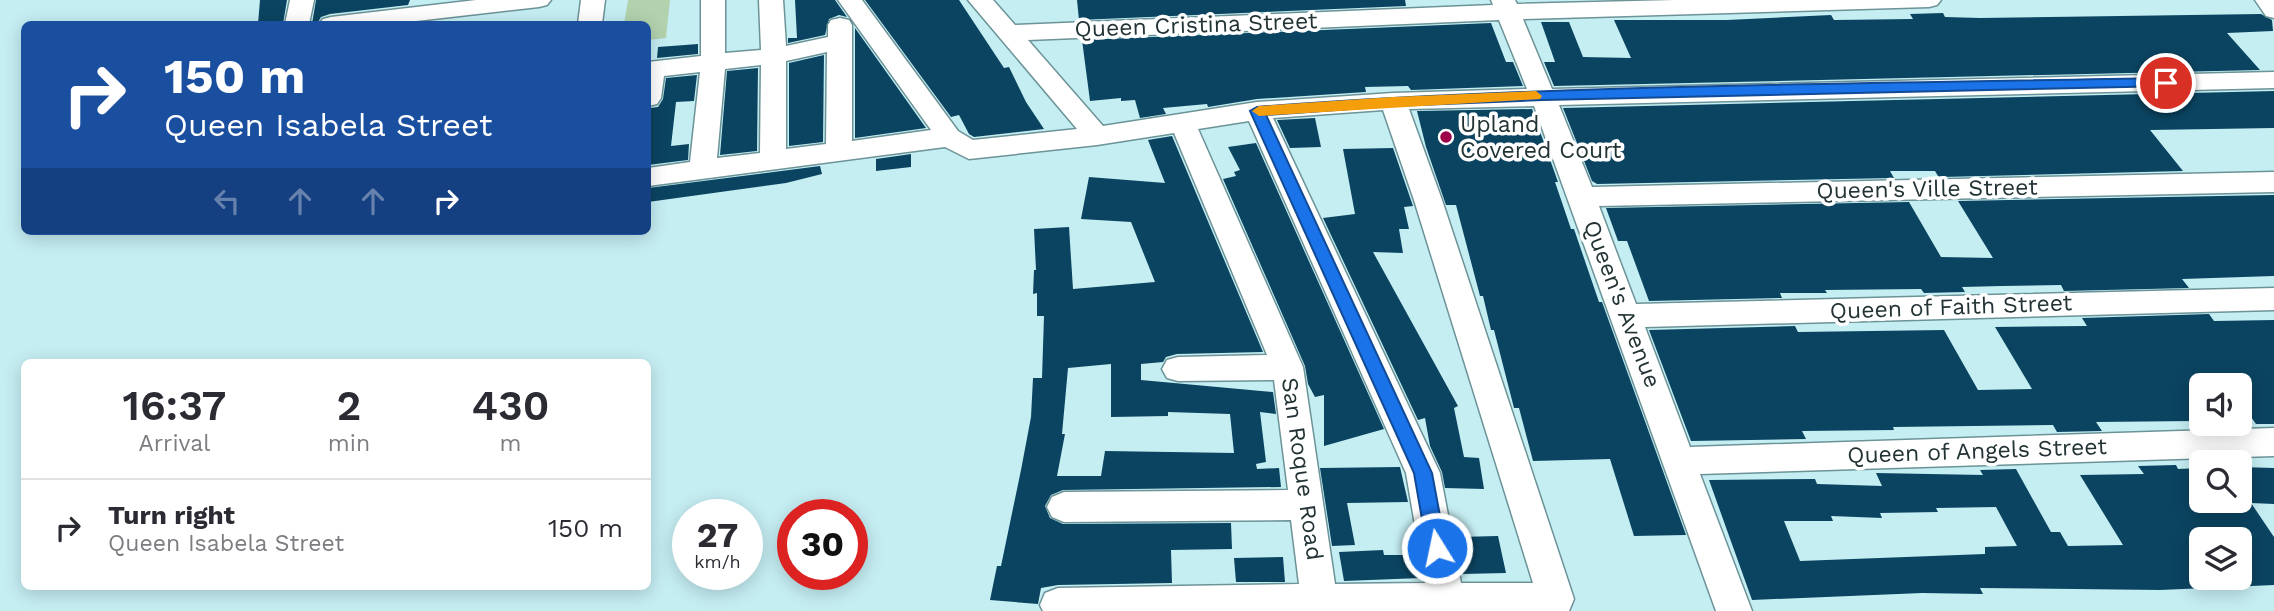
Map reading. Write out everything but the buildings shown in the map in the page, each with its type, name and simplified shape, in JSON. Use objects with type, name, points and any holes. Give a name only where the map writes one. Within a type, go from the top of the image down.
[{"type":"street","points":[[298,21],[302,0]]},
{"type":"street","points":[[349,15],[476,11],[535,0],[531,21]]},
{"type":"street","points":[[590,21],[593,0]]},
{"type":"street","points":[[703,170],[713,63],[713,0]]},
{"type":"street","points":[[771,0],[774,56],[773,161]]},
{"type":"street","points":[[839,153],[839,42],[843,0]]},
{"type":"street","points":[[850,0],[878,35],[949,137],[969,150],[1097,136],[1257,111],[1393,101],[2274,80]]},
{"type":"street","points":[[980,0],[1097,136]]},
{"type":"street","name":"Queen Cristina Street","points":[[1010,33],[1505,6],[1930,0]]},
{"type":"street","points":[[2267,0],[2274,11]]},
{"type":"street","name":"Queen's Avenue","points":[[1505,6],[1543,96],[1628,316],[1734,611]]},
{"type":"street","points":[[651,70],[774,56],[839,42]]},
{"type":"street","points":[[1058,605],[1556,599],[1428,200],[1393,101]]},
{"type":"street","points":[[1257,111],[1423,473],[1446,599]]},
{"type":"street","name":"San Roque Road","points":[[1182,122],[1288,367],[1318,600]]},
{"type":"street","points":[[651,177],[949,137]]},
{"type":"street","name":"Queen's Ville Street","points":[[1581,197],[2274,182]]},
{"type":"street","name":"Queen of Faith Street","points":[[1628,316],[2274,299]]},
{"type":"street","points":[[1178,369],[1288,367]]},
{"type":"street","name":"Queen of Angels Street","points":[[1680,461],[2274,442]]},
{"type":"street","points":[[1064,507],[1307,505]]},
{"type":"green space","points":[[628,0],[670,0],[666,38],[651,40],[651,21],[624,21]]},
{"type":"slow traffic","points":[[1259,111],[1393,101],[1536,96]]},
{"type":"place","name":"Upland Covered Court","points":[[1446,137]]},
{"type":"route","points":[[1437,548],[1423,473],[1257,111],[1393,101],[1543,96],[2166,83]]}]
